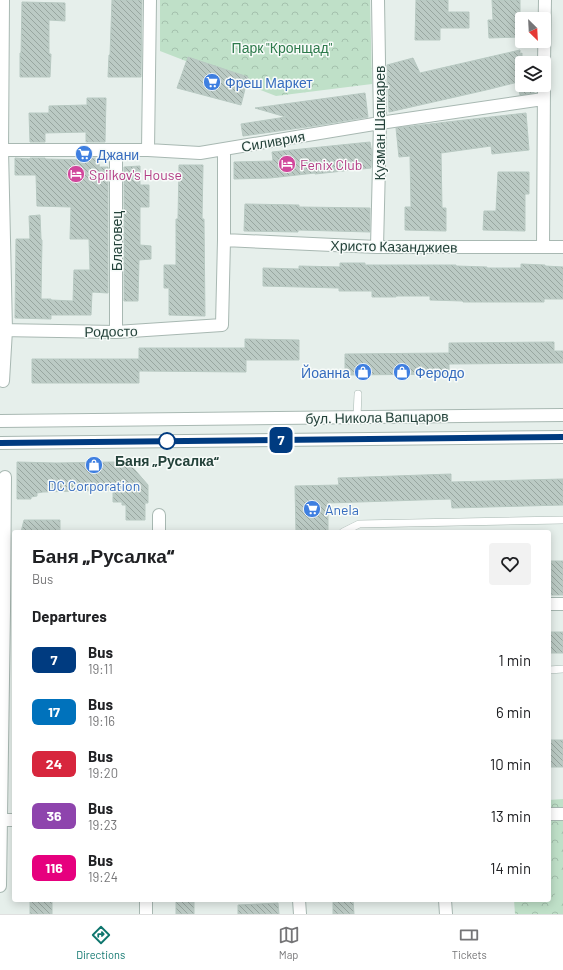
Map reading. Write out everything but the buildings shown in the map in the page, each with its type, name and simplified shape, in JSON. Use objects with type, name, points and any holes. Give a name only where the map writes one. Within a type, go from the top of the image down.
[{"type":"street","points":[[3,0],[1,150],[3,381]]},
{"type":"street","points":[[148,150],[150,0]]},
{"type":"street","name":"Кузман Шапкарев","points":[[377,247],[380,123],[378,0]]},
{"type":"street","points":[[544,56],[545,0]]},
{"type":"street","points":[[543,247],[544,92]]},
{"type":"street","name":"Силиврия","points":[[1,150],[148,150],[200,153],[380,123],[543,99]]},
{"type":"street","name":"Благовец","points":[[116,150],[116,332]]},
{"type":"street","points":[[224,150],[224,240]]},
{"type":"street","name":"Христо Казанджиев","points":[[224,240],[377,247],[563,247]]},
{"type":"street","name":"Родосто","points":[[3,330],[116,332],[222,325],[224,240]]},
{"type":"street","name":"бул. Никола Вапцаров","points":[[0,421],[563,414]]},
{"type":"street","name":"бул. Никола Вапцаров","points":[[0,443],[563,437]]},
{"type":"street","points":[[0,886],[0,820],[6,611],[5,477]]},
{"type":"street","points":[[159,515],[159,530]]},
{"type":"street","points":[[551,604],[563,604]]},
{"type":"street","points":[[551,814],[563,814]]},
{"type":"street","points":[[0,820],[12,820]]},
{"type":"street","points":[[146,902],[146,914]]},
{"type":"street","points":[[299,902],[300,914]]},
{"type":"street","points":[[445,902],[446,914]]},
{"type":"lane","points":[[357,417],[358,394]]},
{"type":"lane","points":[[347,530],[359,524],[563,520]]},
{"type":"lane","points":[[551,670],[563,669]]},
{"type":"green space","name":"Парк \"Кронщад\"","points":[[160,0],[370,0],[372,84],[276,96],[160,51]]},
{"type":"green space","points":[[563,799],[563,914],[515,914],[514,902],[551,902],[551,800]]},
{"type":"green space","points":[[557,880],[563,880],[563,900],[554,900]]},
{"type":"bus line","name":"7","points":[[0,443],[563,437]]},
{"type":"place","name":"Фреш Маркет","points":[[212,82]]},
{"type":"place","name":"Джани","points":[[84,154]]},
{"type":"place","name":"Fenix Club","points":[[287,164]]},
{"type":"place","name":"Spilkov's House","points":[[76,174]]},
{"type":"place","name":"Йоанна","points":[[363,372]]},
{"type":"place","name":"Феродо","points":[[402,372]]},
{"type":"place","name":"Баня „Русалка“","points":[[167,441]]},
{"type":"place","name":"DC Corporation","points":[[94,465]]},
{"type":"place","name":"Anela","points":[[312,509]]}]
